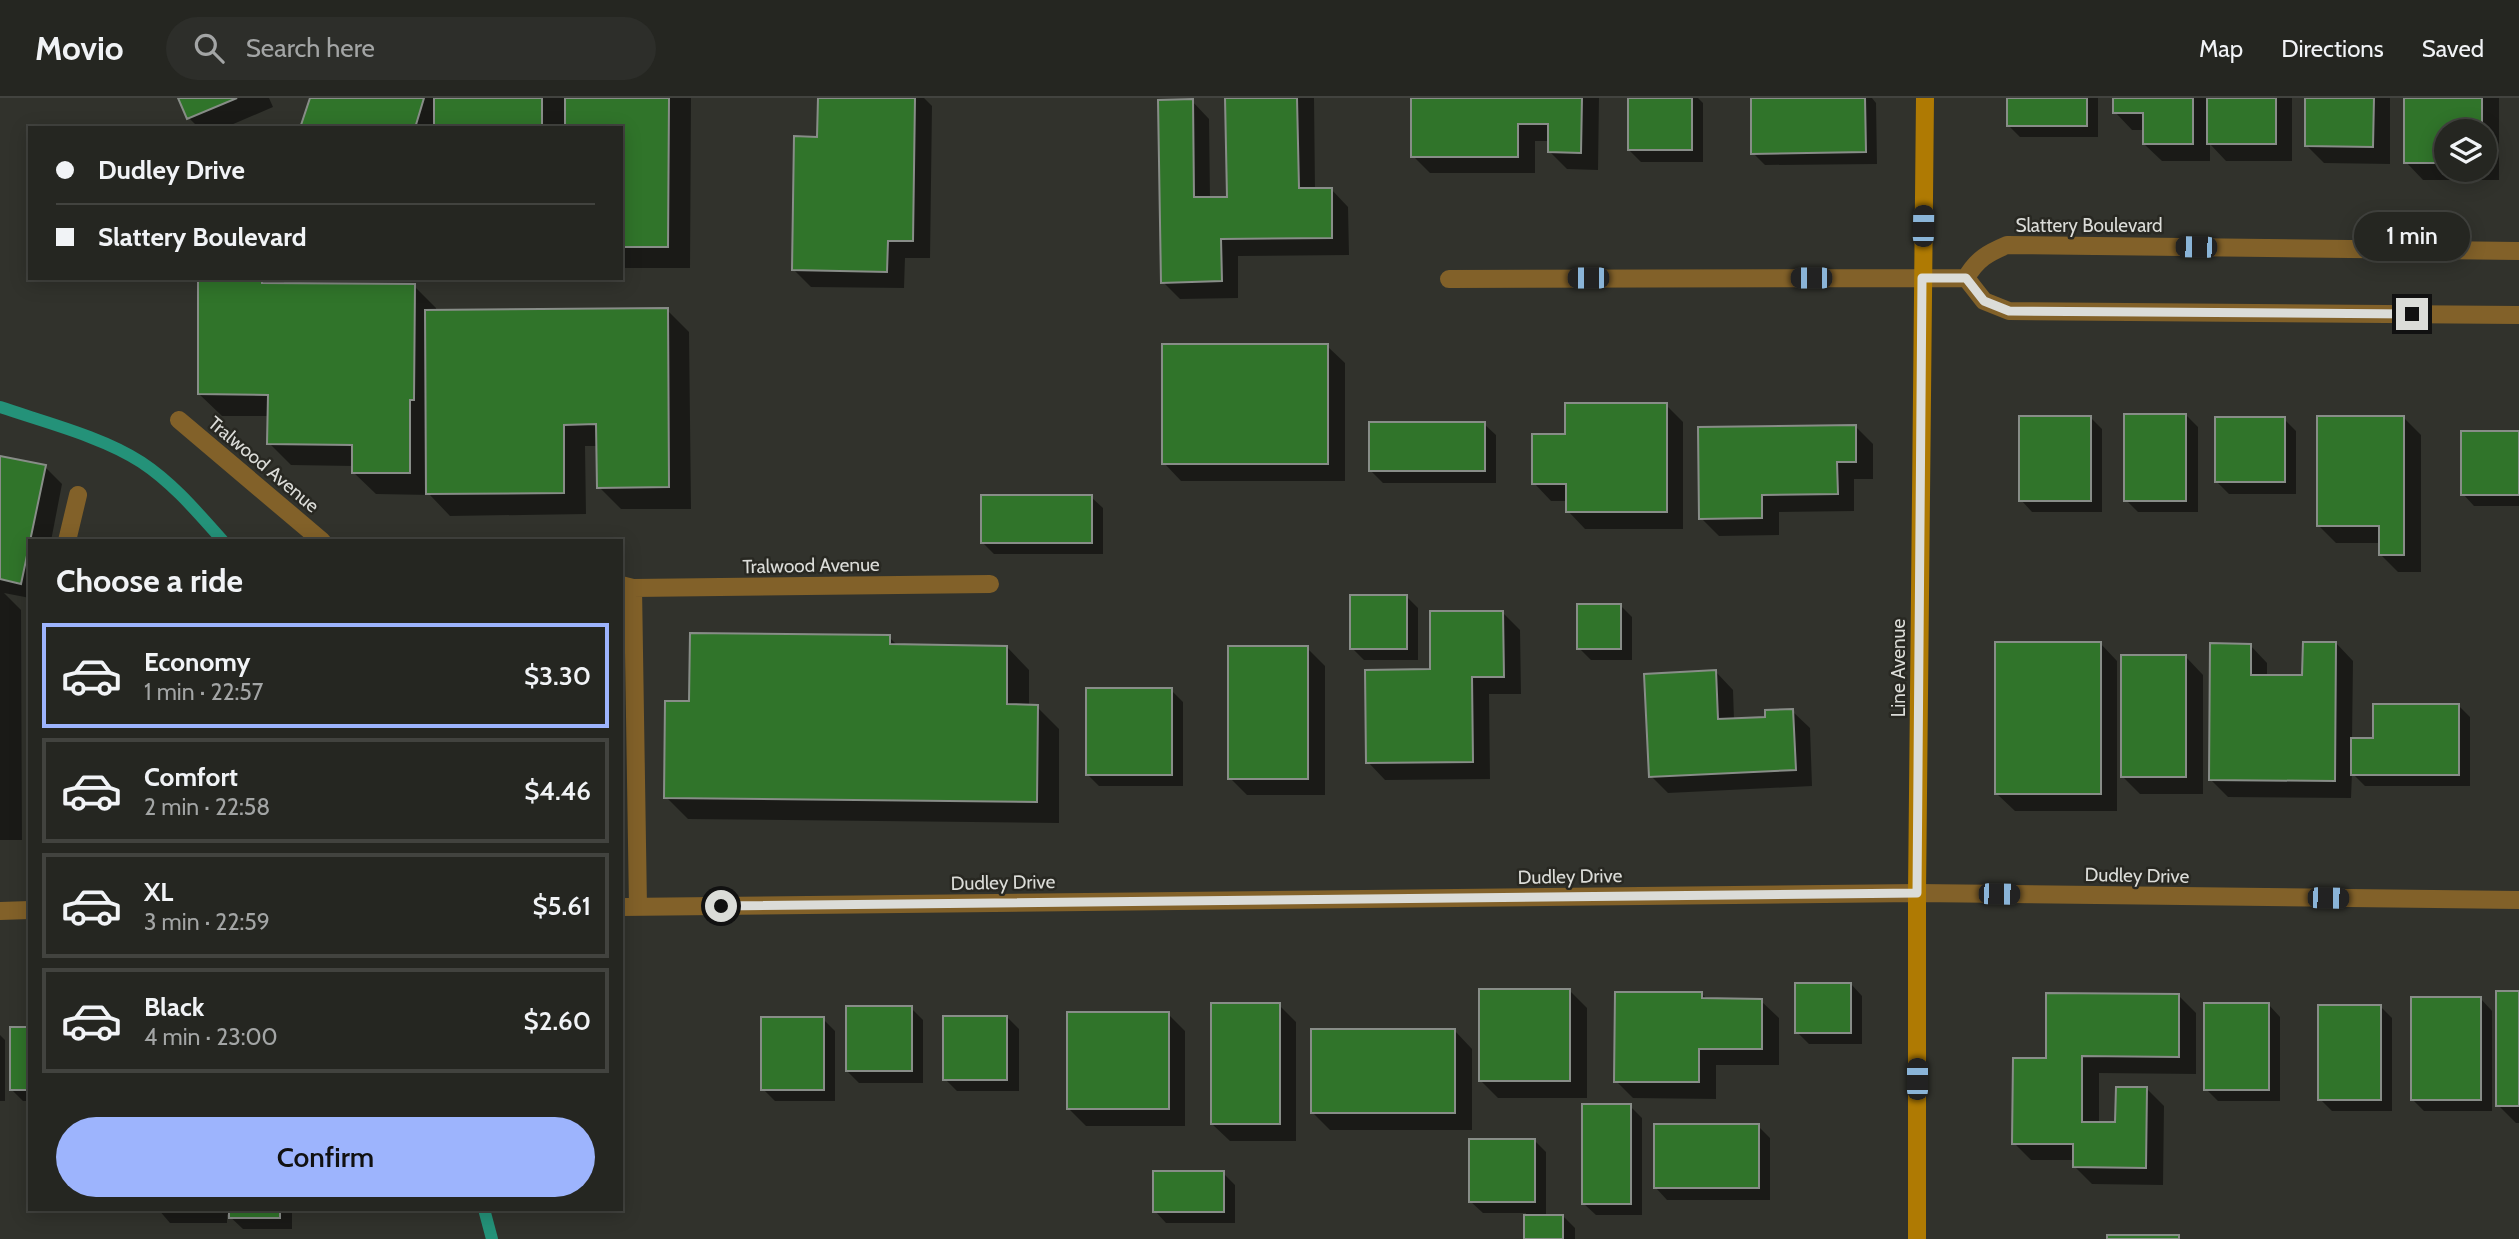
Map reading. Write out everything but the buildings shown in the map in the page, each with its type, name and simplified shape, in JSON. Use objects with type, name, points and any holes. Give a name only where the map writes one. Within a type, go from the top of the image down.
[{"type":"main road","name":"Line Avenue","points":[[1917,1239],[1917,893],[1925,98]]},
{"type":"street","name":"Slattery Boulevard","points":[[1966,278],[1983,255],[2007,245],[2519,251]]},
{"type":"street","points":[[1449,279],[1966,278],[1984,301],[2009,311],[2519,315]]},
{"type":"street","name":"Tralwood Avenue","points":[[179,420],[320,539]]},
{"type":"street","points":[[67,539],[78,495]]},
{"type":"street","name":"Tralwood Avenue","points":[[630,907],[627,587],[990,584]]},
{"type":"street","name":"Dudley Drive","points":[[630,907],[1917,893],[2519,900]]},
{"type":"street","points":[[0,911],[28,910]]},
{"type":"waterway","points":[[0,407],[54,424],[126,453],[153,470],[195,509],[221,539]]},
{"type":"waterway","points":[[485,1211],[492,1239]]},
{"type":"route","points":[[721,906],[1917,893],[1922,278],[1966,278],[1984,301],[2009,311],[2412,314]]}]
